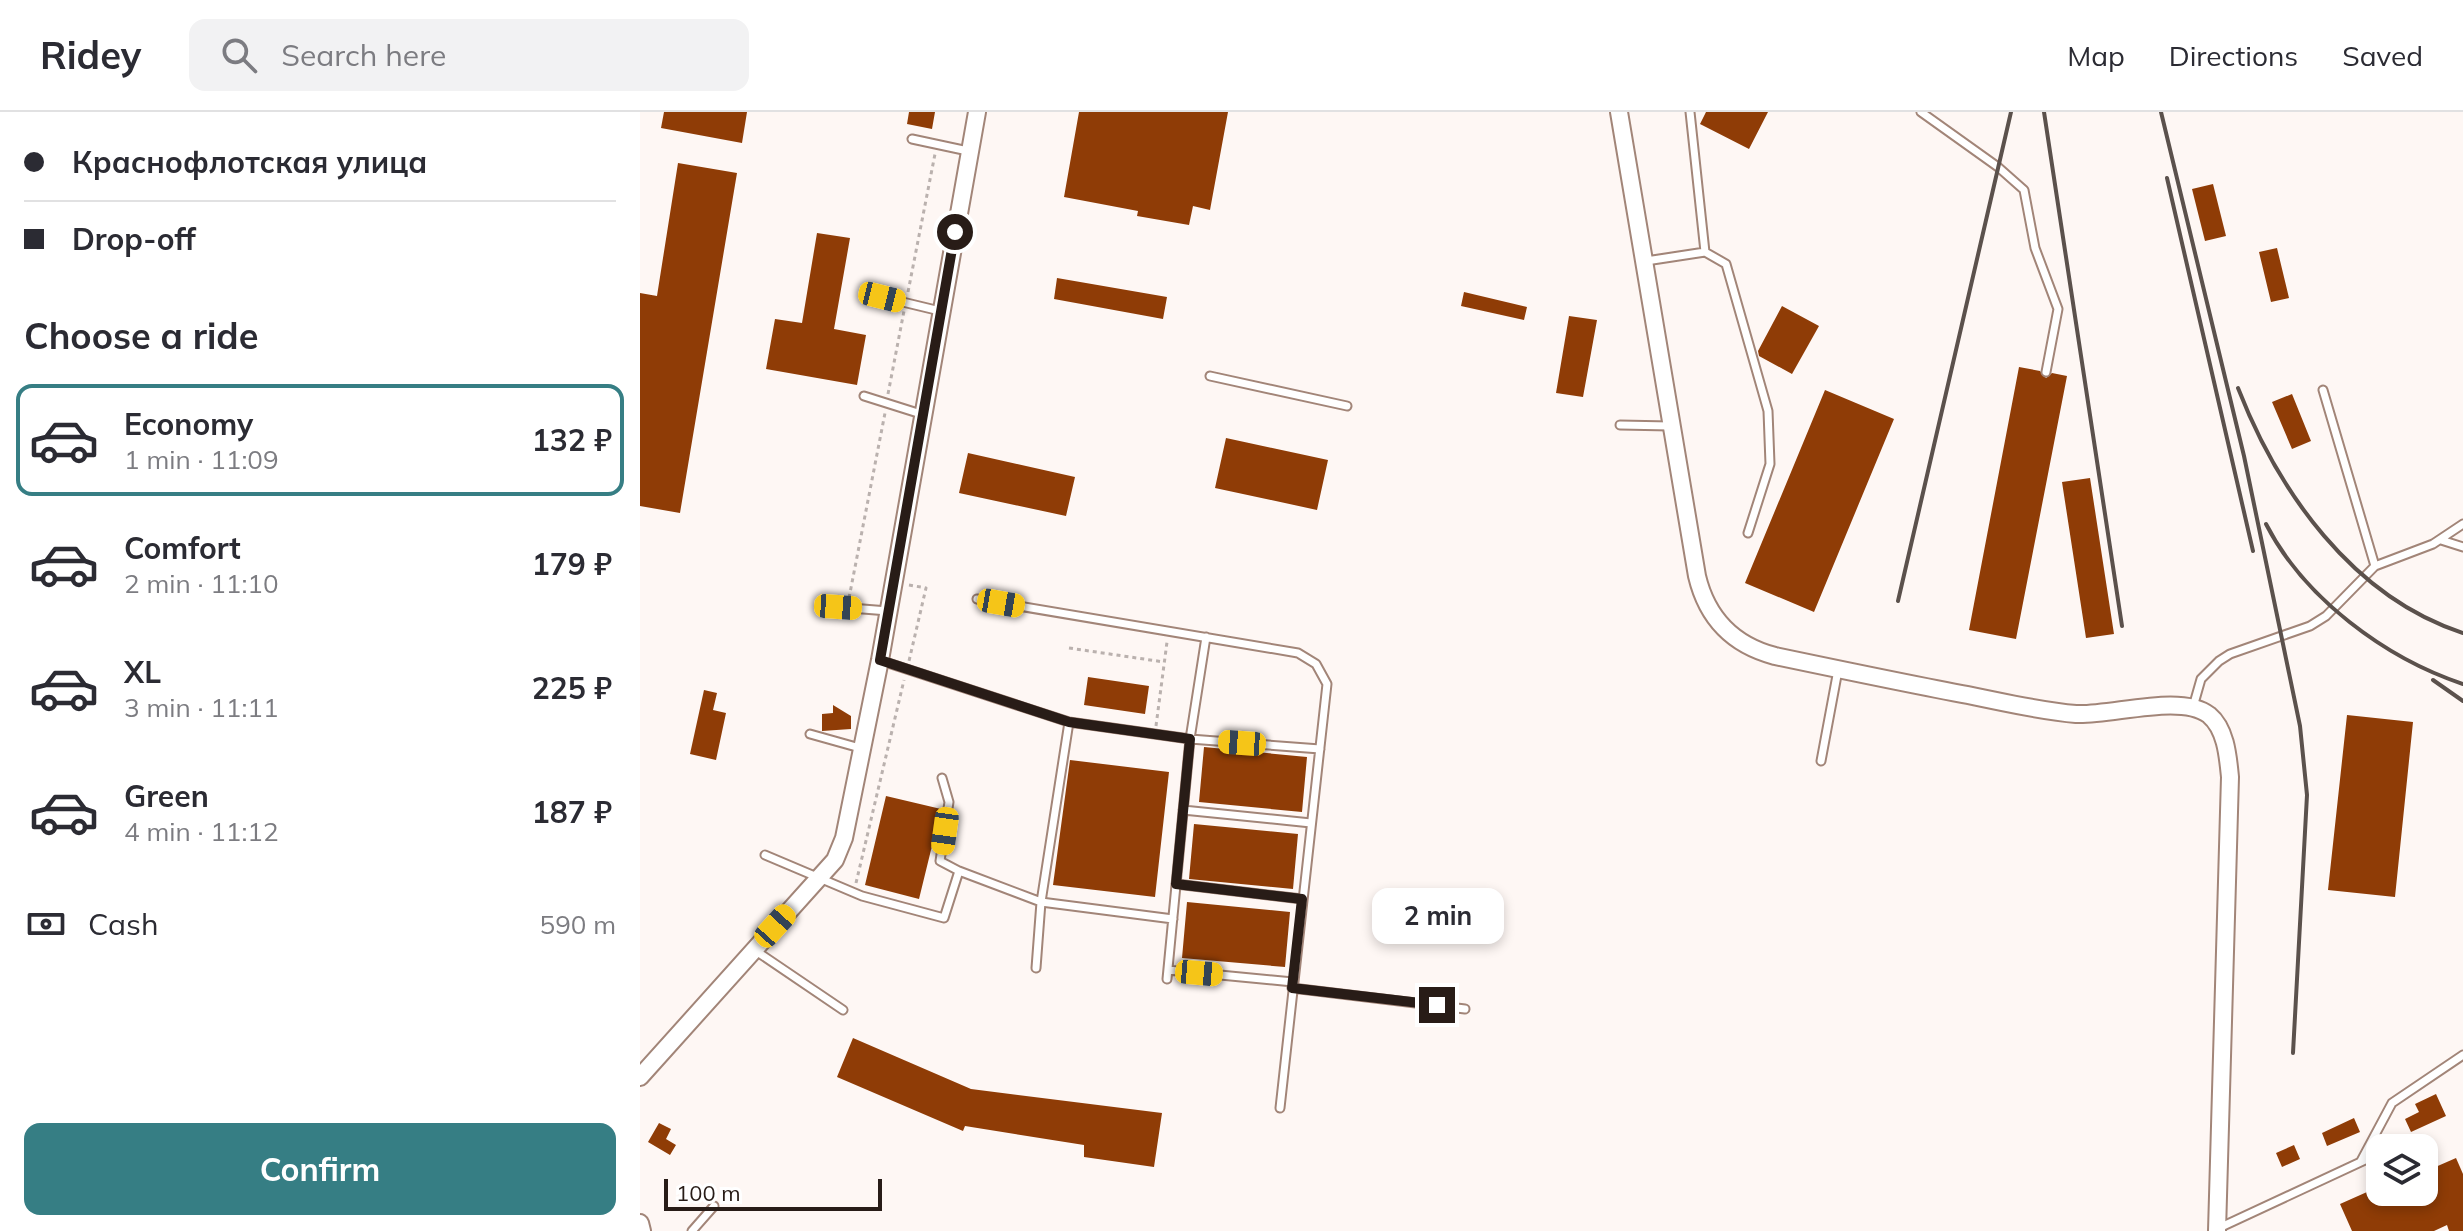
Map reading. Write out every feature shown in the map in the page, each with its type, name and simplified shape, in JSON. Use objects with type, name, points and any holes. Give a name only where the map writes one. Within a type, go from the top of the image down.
[{"type":"street","points":[[640,1077],[835,860],[844,838],[880,660],[921,414],[977,112]]},
{"type":"street","points":[[1619,112],[1697,576],[1706,606],[1726,631],[1758,651],[1838,670],[2077,714],[2193,707],[2209,715],[2218,726],[2228,757],[2230,777],[2218,1230]]},
{"type":"street","points":[[640,1223],[642,1231]]},
{"type":"lane","points":[[1690,112],[1705,252]]},
{"type":"lane","points":[[1921,112],[1998,167],[2024,190],[2035,248],[2058,309],[2046,372]]},
{"type":"lane","points":[[912,139],[937,142],[969,152]]},
{"type":"lane","points":[[1646,261],[1705,252],[1726,264],[1768,411],[1770,464],[1748,533]]},
{"type":"lane","points":[[882,297],[942,312]]},
{"type":"lane","points":[[1210,376],[1347,406]]},
{"type":"lane","points":[[2323,390],[2375,566]]},
{"type":"lane","points":[[864,396],[921,414]]},
{"type":"lane","points":[[1620,425],[1673,426]]},
{"type":"lane","points":[[2193,707],[2201,679],[2219,661],[2230,654],[2310,626],[2326,616],[2375,566],[2441,540],[2463,524]]},
{"type":"lane","points":[[2441,540],[2463,547]]},
{"type":"lane","points":[[977,599],[1298,653],[1316,664],[1327,684],[1280,1108]]},
{"type":"lane","points":[[838,607],[888,611]]},
{"type":"lane","points":[[1206,637],[1190,739],[1167,975],[1292,985],[1465,1009]]},
{"type":"lane","points":[[880,660],[1069,722],[1190,739],[1320,749]]},
{"type":"lane","points":[[1821,761],[1838,670]]},
{"type":"lane","points":[[1036,968],[1041,902],[1069,722]]},
{"type":"lane","points":[[810,734],[862,749]]},
{"type":"lane","points":[[942,778],[949,802],[940,861],[1041,902],[1173,919]]},
{"type":"lane","points":[[1183,810],[1311,823]]},
{"type":"lane","points":[[765,855],[853,893],[944,918],[959,871]]},
{"type":"lane","points":[[1176,884],[1302,899]]},
{"type":"lane","points":[[754,950],[843,1010]]},
{"type":"lane","points":[[2361,1161],[2392,1103],[2463,1055]]},
{"type":"lane","points":[[2218,1230],[2366,1159]]},
{"type":"lane","points":[[692,1231],[714,1206]]},
{"type":"path","points":[[849,602],[937,142]]},
{"type":"path","points":[[853,893],[926,588],[893,582]]},
{"type":"path","points":[[1155,734],[1169,631]]},
{"type":"path","points":[[1069,648],[1164,663]]},
{"type":"building","points":[[664,112],[747,112],[742,143],[661,128]]},
{"type":"building","points":[[909,112],[935,112],[932,129],[907,124]]},
{"type":"building","points":[[1079,112],[1228,112],[1210,210],[1193,206],[1189,225],[1137,216],[1138,211],[1064,197]]},
{"type":"building","points":[[1706,112],[1768,112],[1749,149],[1700,124]]},
{"type":"building","points":[[678,163],[737,173],[680,513],[640,506],[640,293],[657,296]]},
{"type":"building","points":[[2213,184],[2226,236],[2205,241],[2192,189]]},
{"type":"building","points":[[817,233],[850,238],[834,329],[866,335],[857,385],[766,369],[775,319],[802,323]]},
{"type":"building","points":[[2277,248],[2289,298],[2271,302],[2259,252]]},
{"type":"building","points":[[1057,278],[1167,297],[1163,319],[1054,299]]},
{"type":"building","points":[[1464,292],[1527,307],[1524,320],[1461,306]]},
{"type":"building","points":[[1782,306],[1819,326],[1792,374],[1759,356],[1758,351]]},
{"type":"building","points":[[1569,316],[1597,320],[1583,397],[1556,393]]},
{"type":"building","points":[[2019,367],[2040,371],[2046,378],[2052,373],[2067,376],[2016,639],[1969,630]]},
{"type":"building","points":[[1825,390],[1894,419],[1814,612],[1745,583]]},
{"type":"building","points":[[2292,394],[2311,441],[2292,449],[2272,402]]},
{"type":"building","points":[[1226,438],[1328,460],[1317,510],[1215,488]]},
{"type":"building","points":[[968,453],[1075,477],[1066,516],[959,493]]},
{"type":"building","points":[[2090,478],[2114,634],[2086,638],[2062,482]]},
{"type":"building","points":[[1088,677],[1149,686],[1145,714],[1084,705]]},
{"type":"building","points":[[704,690],[717,693],[713,710],[726,713],[716,760],[690,754]]},
{"type":"building","points":[[833,705],[851,716],[851,729],[822,731],[822,714],[833,713]]},
{"type":"building","points":[[2347,715],[2413,722],[2395,897],[2328,890]]},
{"type":"building","points":[[1204,747],[1307,757],[1302,812],[1199,802]]},
{"type":"building","points":[[1070,760],[1169,772],[1155,897],[1053,885]]},
{"type":"building","points":[[886,796],[941,809],[919,899],[865,885]]},
{"type":"building","points":[[1194,824],[1298,834],[1293,889],[1189,879]]},
{"type":"building","points":[[1187,902],[1290,912],[1285,967],[1182,958]]},
{"type":"building","points":[[853,1038],[971,1089],[1162,1113],[1154,1167],[1084,1157],[1084,1145],[965,1126],[963,1131],[837,1077]]},
{"type":"building","points":[[2436,1094],[2446,1116],[2411,1132],[2405,1119],[2419,1112],[2415,1104]]},
{"type":"building","points":[[2354,1118],[2360,1132],[2327,1146],[2322,1133]]},
{"type":"building","points":[[659,1123],[671,1129],[666,1139],[676,1145],[670,1155],[648,1142]]},
{"type":"building","points":[[2294,1145],[2300,1159],[2282,1167],[2276,1153]]},
{"type":"building","points":[[2456,1158],[2463,1174],[2463,1231],[2449,1231],[2447,1225],[2434,1231],[2352,1231],[2340,1204],[2366,1192],[2366,1206],[2438,1206],[2438,1166]]},
{"type":"railway","points":[[1898,601],[2011,112]]},
{"type":"railway","points":[[2044,112],[2122,626]]},
{"type":"railway","points":[[2161,112],[2244,456],[2300,726],[2307,795],[2293,1053]]},
{"type":"railway","points":[[2167,178],[2253,551]]},
{"type":"railway","points":[[2238,388],[2274,465],[2324,536],[2354,567],[2387,594],[2423,616],[2463,633]]},
{"type":"railway","points":[[2266,524],[2302,577],[2350,622],[2405,658],[2463,684]]},
{"type":"railway","points":[[2433,680],[2463,701]]},
{"type":"route","points":[[955,232],[880,660],[1069,722],[1190,739],[1176,884],[1302,899],[1292,988],[1437,1005]]}]
